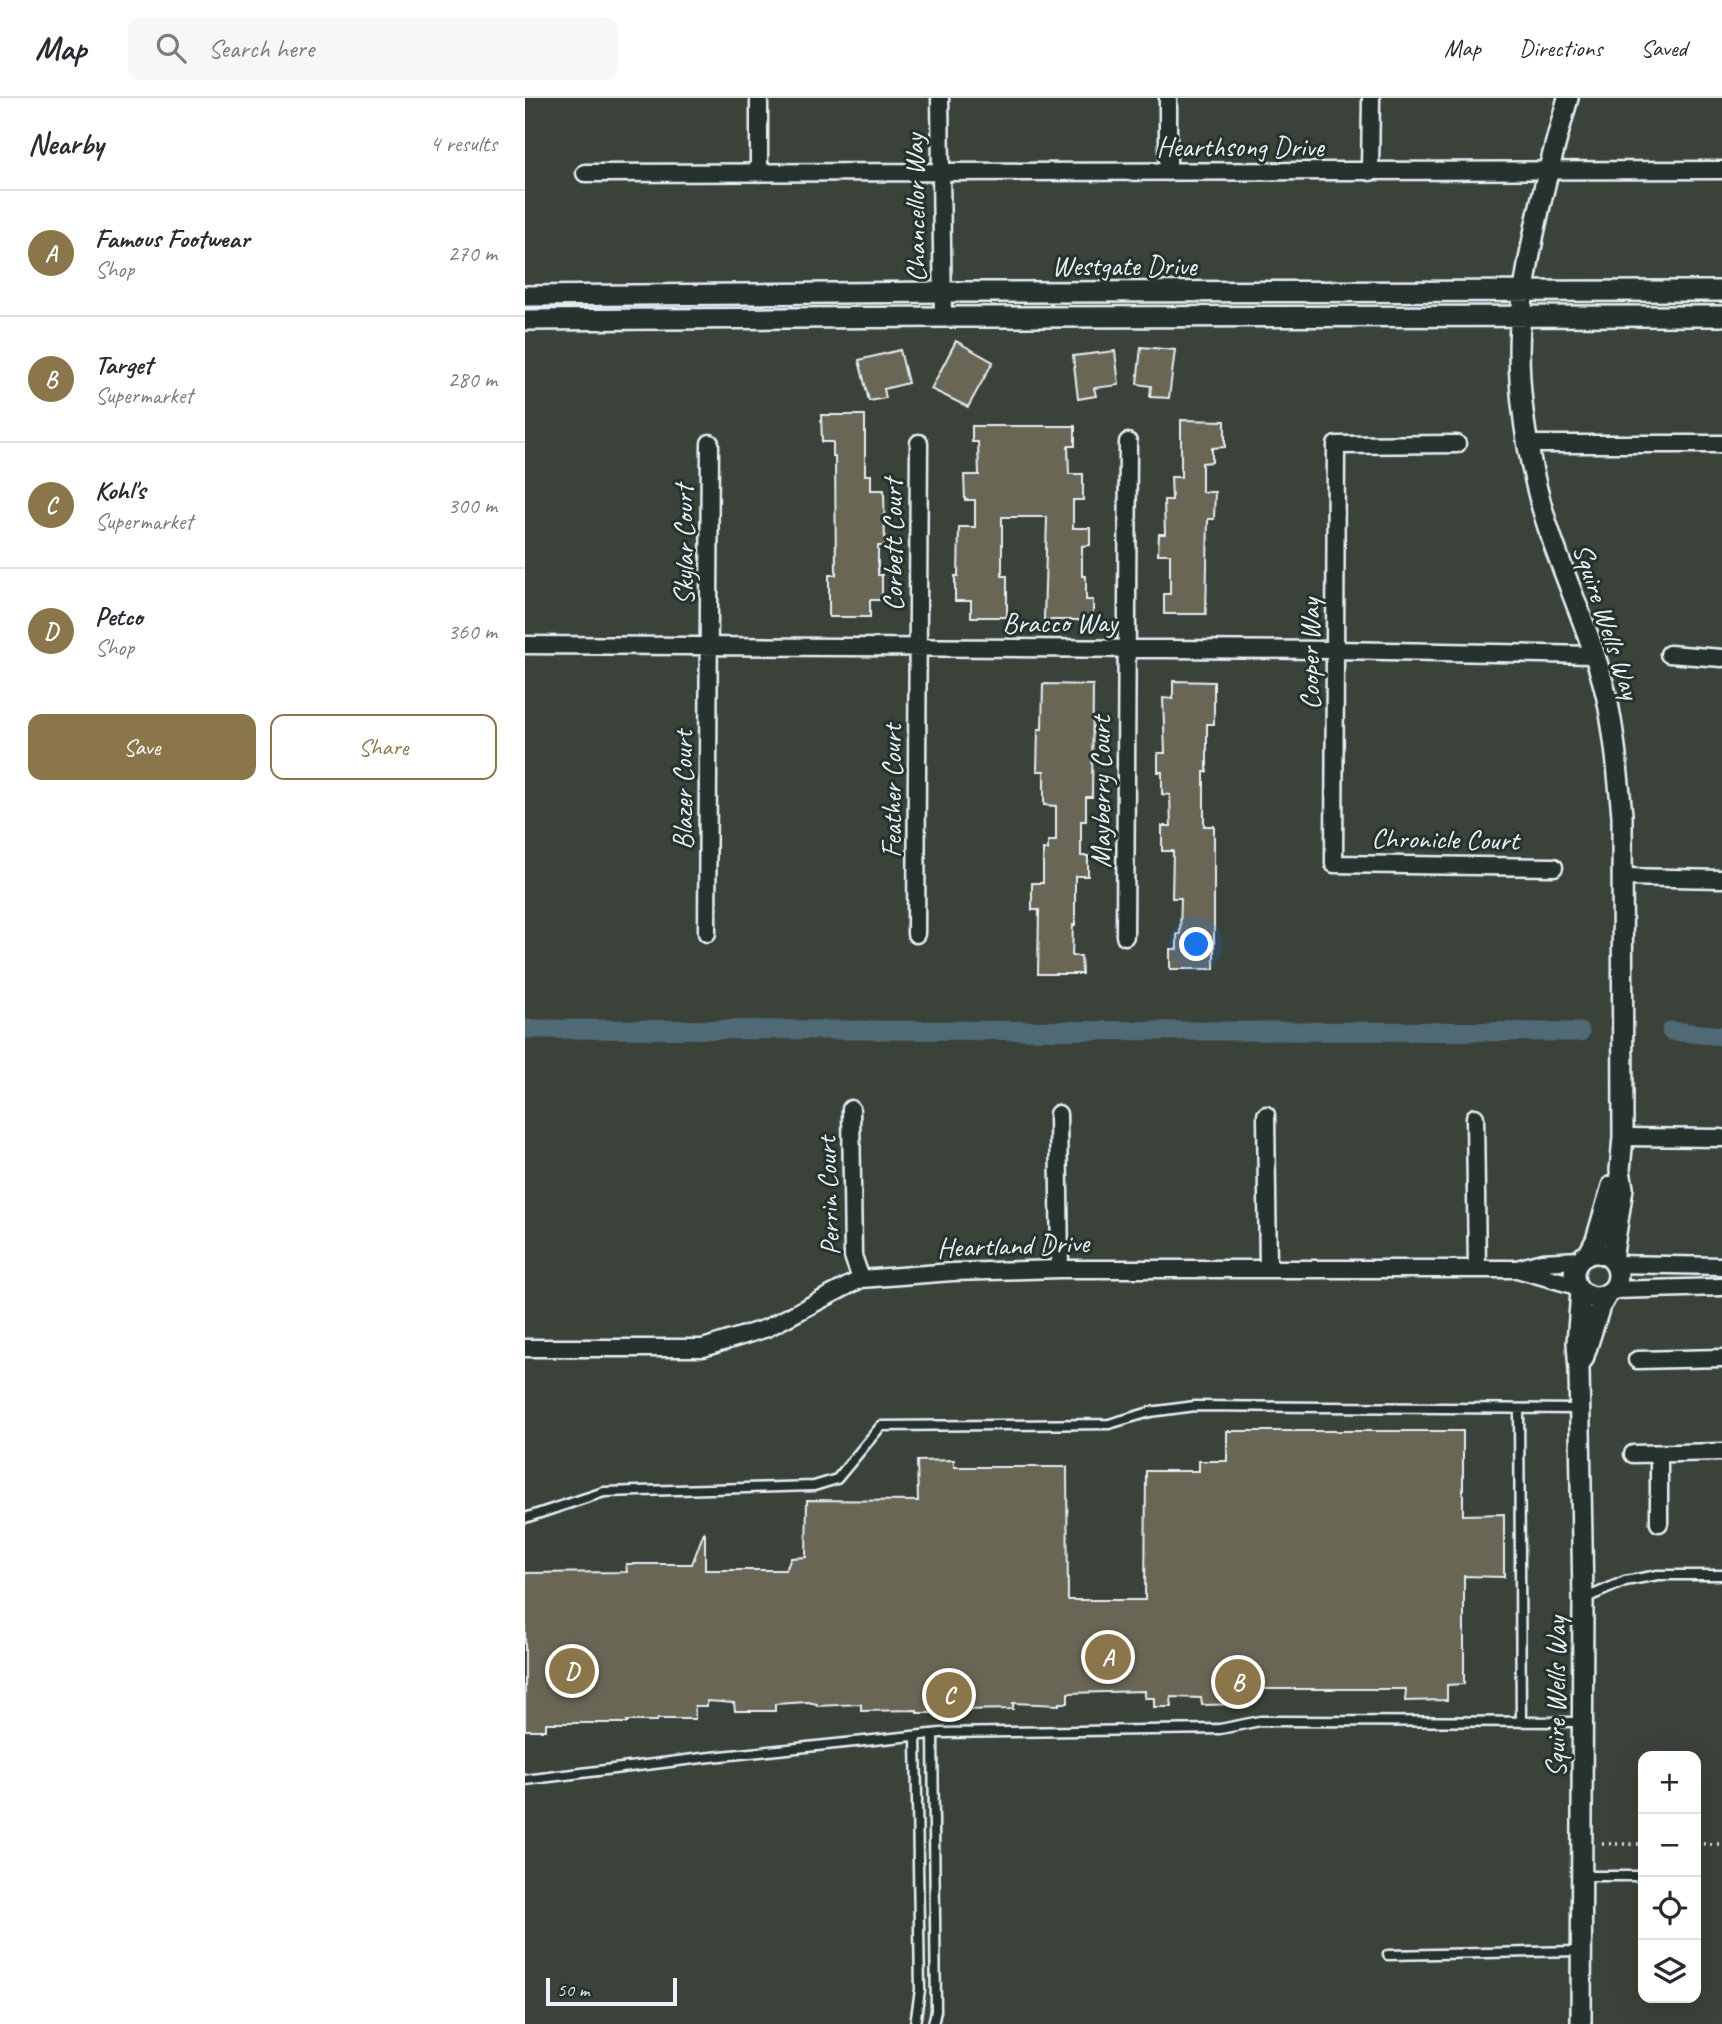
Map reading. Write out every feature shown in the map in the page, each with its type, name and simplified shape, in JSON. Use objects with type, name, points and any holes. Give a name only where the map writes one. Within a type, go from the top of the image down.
[{"type":"street","points":[[759,98],[759,173]]},
{"type":"street","name":"Chancellor Way","points":[[940,98],[943,317]]},
{"type":"street","points":[[1168,98],[1168,172]]},
{"type":"street","points":[[1370,172],[1371,98]]},
{"type":"street","name":"Squire Wells Way","points":[[1568,98],[1528,258],[1521,316],[1522,392],[1528,444],[1548,529],[1606,695],[1618,773],[1622,815],[1623,1188],[1613,1262]]},
{"type":"street","name":"Hearthsong Drive","points":[[585,173],[1722,170]]},
{"type":"street","name":"Westgate Drive","points":[[525,296],[943,292],[1722,291]]},
{"type":"street","name":"Westgate Drive","points":[[525,320],[1722,316]]},
{"type":"street","name":"Mayberry Court","points":[[1125,936],[1128,442]]},
{"type":"street","name":"Skylar Court","points":[[709,647],[710,443]]},
{"type":"street","name":"Corbett Court","points":[[918,648],[919,443]]},
{"type":"street","name":"Cooper Way","points":[[1334,864],[1336,445],[1457,444]]},
{"type":"street","points":[[1528,444],[1722,444]]},
{"type":"street","name":"Bracco Way","points":[[525,645],[1335,650],[1594,655]]},
{"type":"street","name":"Blazer Court","points":[[708,933],[709,647]]},
{"type":"street","name":"Feather Court","points":[[916,934],[918,648]]},
{"type":"street","points":[[1669,654],[1722,658]]},
{"type":"street","name":"Chronicle Court","points":[[1334,864],[1554,867]]},
{"type":"street","points":[[1622,877],[1722,879]]},
{"type":"street","name":"Perrin Court","points":[[851,1109],[853,1256],[861,1279]]},
{"type":"street","points":[[1058,1114],[1060,1269]]},
{"type":"street","points":[[1266,1115],[1268,1269]]},
{"type":"street","points":[[1475,1116],[1477,1269]]},
{"type":"street","points":[[1623,1137],[1722,1138]]},
{"type":"street","name":"Squire Wells Way","points":[[1584,1258],[1596,1240],[1612,1186],[1621,1170]]},
{"type":"street","points":[[1722,1266],[1613,1262],[1597,1253],[1584,1258],[1575,1268],[1574,1277],[1579,1288],[1594,1297],[1611,1292],[1722,1287]]},
{"type":"street","name":"Heartland Drive","points":[[525,1348],[703,1348],[767,1328],[861,1279],[952,1272],[1060,1269],[1517,1269],[1542,1262],[1584,1258]]},
{"type":"street","points":[[1611,1292],[1617,1282],[1618,1273],[1613,1262]]},
{"type":"street","points":[[1685,1265],[1685,1287]]},
{"type":"street","name":"Heartland Drive","points":[[1517,1269],[1579,1288]]},
{"type":"street","name":"Squire Wells Way","points":[[1579,1288],[1577,1343],[1583,1600],[1581,2024]]},
{"type":"street","name":"Squire Wells Way","points":[[1579,1370],[1599,1309],[1611,1292]]},
{"type":"street","points":[[1637,1360],[1722,1357]]},
{"type":"street","points":[[1633,1454],[1722,1452]]},
{"type":"street","points":[[1659,1454],[1659,1523]]},
{"type":"lane","points":[[525,1518],[604,1492],[814,1486],[837,1479],[881,1426],[1109,1424],[1150,1412],[1195,1406],[1579,1409]]},
{"type":"lane","points":[[1519,1409],[1521,1722]]},
{"type":"lane","points":[[1583,1600],[1625,1581],[1658,1575],[1722,1575]]},
{"type":"lane","points":[[525,1780],[933,1734],[1220,1729],[1260,1721],[1582,1722]]},
{"type":"lane","points":[[933,1734],[936,2011],[933,2024]]},
{"type":"lane","points":[[915,2024],[920,1990],[916,1736]]},
{"type":"lane","points":[[1582,1876],[1637,1876]]},
{"type":"lane","points":[[1388,1955],[1582,1951]]},
{"type":"path","points":[[1602,1844],[1638,1844]]},
{"type":"path","points":[[1701,1844],[1722,1844]]},
{"type":"building","points":[[956,341],[993,362],[968,407],[931,389]]},
{"type":"building","points":[[1141,347],[1175,350],[1169,398],[1150,397],[1151,386],[1137,384]]},
{"type":"building","points":[[900,350],[908,383],[884,389],[886,398],[869,401],[859,360]]},
{"type":"building","points":[[1115,351],[1119,385],[1094,388],[1096,396],[1078,399],[1073,356]]},
{"type":"building","points":[[821,415],[865,415],[865,475],[871,475],[871,490],[884,490],[885,546],[878,546],[878,575],[882,575],[882,600],[870,600],[870,617],[829,617],[829,575],[836,575],[835,456],[833,442],[822,442]]},
{"type":"building","points":[[1181,420],[1225,421],[1225,447],[1212,448],[1212,462],[1202,463],[1202,492],[1215,492],[1214,519],[1208,519],[1206,614],[1164,614],[1164,594],[1170,594],[1170,554],[1158,554],[1159,534],[1165,534],[1164,500],[1172,500],[1171,477],[1181,477]]},
{"type":"building","points":[[972,426],[1075,426],[1075,446],[1068,446],[1069,474],[1083,474],[1083,500],[1073,500],[1073,528],[1090,528],[1090,545],[1082,546],[1082,576],[1086,576],[1086,600],[1093,600],[1093,620],[1044,620],[1047,517],[1002,517],[1002,576],[1007,576],[1007,617],[971,617],[971,601],[955,601],[959,527],[975,527],[975,500],[965,500],[964,475],[979,475],[978,442],[972,442]]},
{"type":"building","points":[[1173,681],[1214,682],[1214,724],[1207,724],[1204,826],[1214,826],[1214,969],[1170,969],[1170,949],[1177,949],[1177,934],[1180,934],[1181,898],[1172,898],[1173,851],[1162,851],[1162,826],[1171,826],[1170,795],[1162,794],[1162,772],[1158,772],[1158,753],[1165,753],[1163,698],[1173,699]]},
{"type":"building","points":[[1043,684],[1093,685],[1092,797],[1086,797],[1086,821],[1081,821],[1081,856],[1088,856],[1088,876],[1075,876],[1073,925],[1072,956],[1081,956],[1082,974],[1038,974],[1039,910],[1032,910],[1032,883],[1043,883],[1043,850],[1048,850],[1048,841],[1056,841],[1056,806],[1044,805],[1044,771],[1037,771]]},
{"type":"building","points":[[1227,1431],[1463,1431],[1463,1515],[1504,1514],[1504,1577],[1464,1576],[1464,1684],[1447,1685],[1447,1700],[1405,1701],[1406,1689],[1250,1689],[1250,1704],[1202,1705],[1201,1698],[1171,1697],[1172,1707],[1154,1707],[1154,1698],[1145,1698],[1145,1691],[1068,1693],[1068,1703],[1059,1705],[1013,1703],[1013,1709],[959,1710],[959,1713],[917,1713],[917,1710],[861,1711],[861,1704],[817,1706],[808,1702],[775,1704],[775,1711],[735,1711],[734,1703],[707,1701],[707,1706],[695,1706],[695,1719],[658,1719],[627,1723],[546,1723],[546,1730],[525,1730],[525,1573],[627,1572],[626,1564],[692,1564],[704,1532],[705,1570],[786,1570],[791,1558],[806,1557],[807,1500],[918,1501],[917,1461],[954,1460],[954,1467],[1067,1467],[1068,1600],[1145,1600],[1146,1471],[1199,1471],[1199,1461],[1227,1461]]},
{"type":"waterway","points":[[525,1029],[1580,1032]]},
{"type":"waterway","points":[[1671,1031],[1722,1036]]},
{"type":"place","name":"Famous Footwear","points":[[1108,1657]]},
{"type":"place","name":"Petco","points":[[572,1671]]},
{"type":"place","name":"Target","points":[[1238,1682]]},
{"type":"place","name":"Kohl's","points":[[949,1695]]}]
